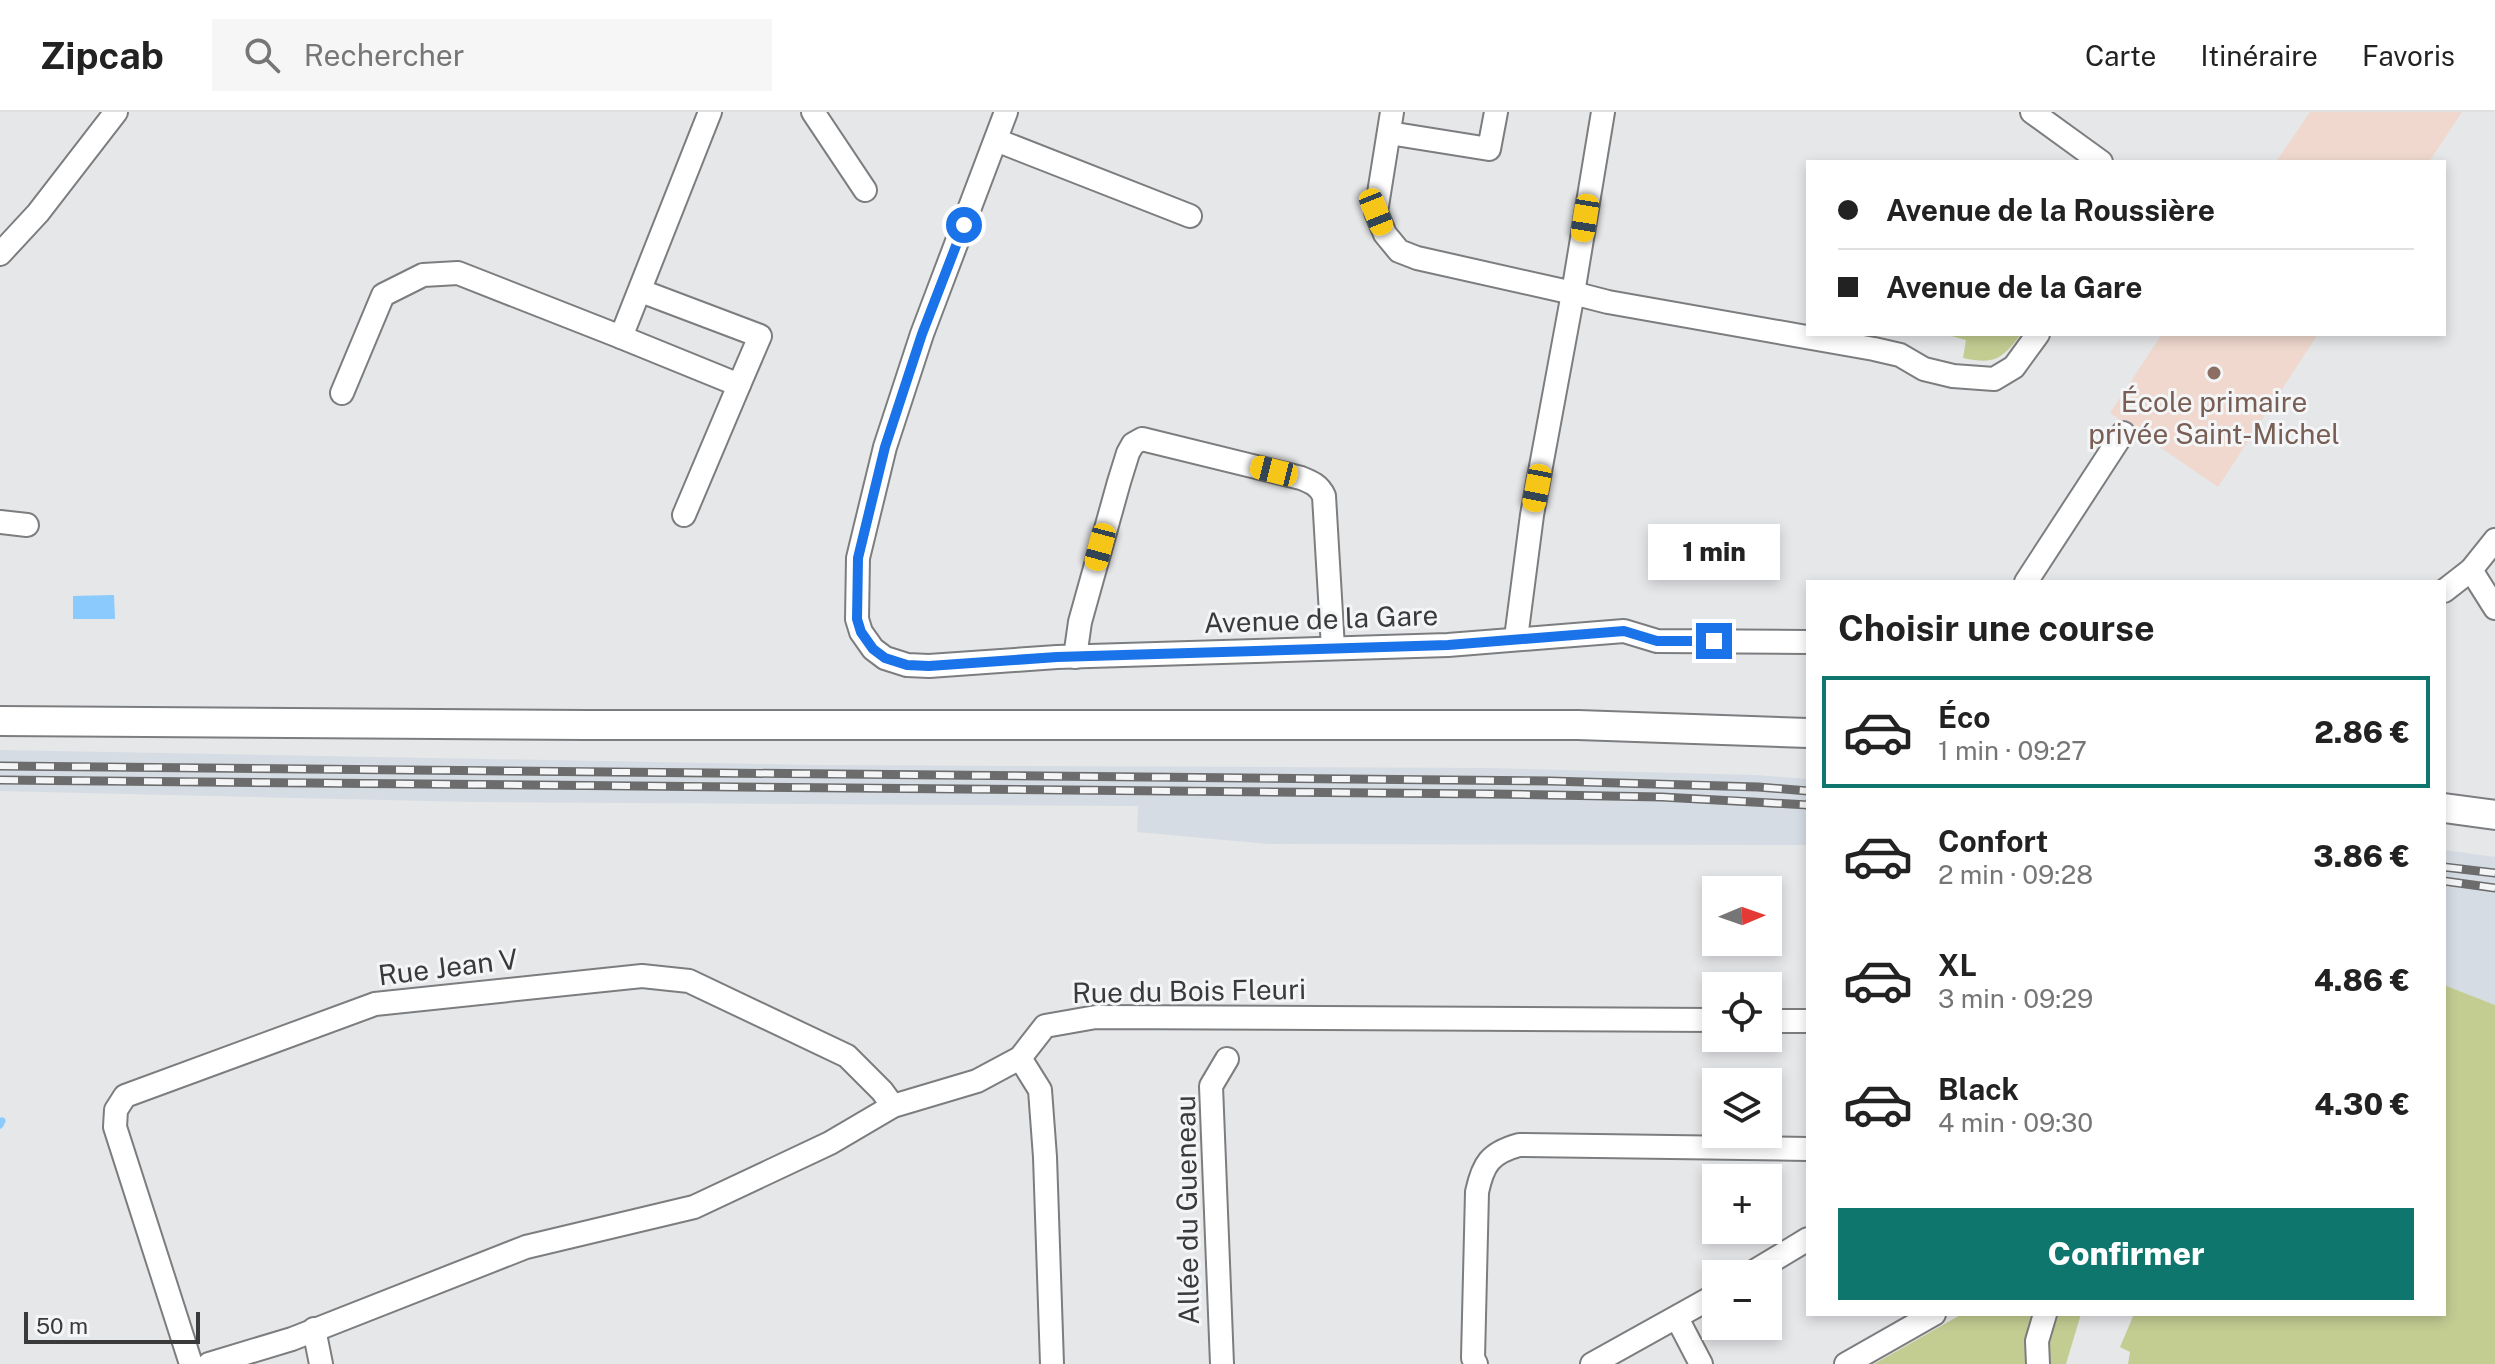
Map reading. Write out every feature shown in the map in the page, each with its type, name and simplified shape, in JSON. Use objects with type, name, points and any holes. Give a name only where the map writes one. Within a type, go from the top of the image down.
[{"type":"main road","points":[[0,721],[586,725],[1578,725],[1806,733]]},
{"type":"main road","points":[[2446,808],[2495,815]]},
{"type":"street","points":[[0,254],[38,213],[116,112]]},
{"type":"street","points":[[621,337],[710,112]]},
{"type":"street","points":[[813,112],[865,190]]},
{"type":"street","points":[[1006,112],[996,140],[1190,216]]},
{"type":"street","points":[[1496,112],[1489,149],[1390,122],[1376,212],[1385,234],[1399,251],[1432,262],[1608,302],[1874,349],[1900,355],[1924,369],[1978,379],[1994,379],[2014,367],[2037,336]]},
{"type":"street","points":[[1516,638],[1532,515],[1603,112]]},
{"type":"street","points":[[2032,112],[2098,160]]},
{"type":"street","name":"Avenue de la Gare","points":[[996,140],[922,334],[885,447],[858,558],[857,619],[861,632],[873,649],[885,658],[907,665],[929,666],[1075,657],[1448,645],[1624,631],[1657,641],[1806,642]]},
{"type":"street","points":[[342,393],[383,295],[423,275],[458,273],[739,385]]},
{"type":"street","points":[[641,291],[760,336],[684,515]]},
{"type":"street","points":[[2027,580],[2123,433]]},
{"type":"street","points":[[1075,657],[1080,622],[1119,482],[1128,453],[1133,444],[1142,439],[1301,478],[1321,490],[1324,496],[1333,648]]},
{"type":"street","points":[[0,522],[27,525]]},
{"type":"street","points":[[2446,589],[2471,570],[2495,540]]},
{"type":"street","points":[[2471,570],[2495,608]]},
{"type":"street","name":"Rue Jean V","points":[[191,1364],[115,1127],[116,1110],[125,1096],[331,1020],[375,1004],[391,1002],[642,976],[689,981],[847,1056],[893,1106]]},
{"type":"street","name":"Rue du Bois Fleuri","points":[[209,1364],[292,1339],[526,1247],[694,1207],[830,1143],[893,1106],[977,1081],[1020,1058],[1045,1026],[1096,1017],[1702,1020]]},
{"type":"street","points":[[1782,1021],[1806,1021]]},
{"type":"street","points":[[1020,1058],[1040,1090],[1052,1364]]},
{"type":"street","name":"Allée du Gueneau","points":[[1222,1364],[1211,1086],[1227,1059]]},
{"type":"street","points":[[1476,1364],[1473,1358],[1477,1192],[1482,1168],[1501,1150],[1519,1145],[1806,1149]]},
{"type":"street","points":[[1773,1260],[1806,1240]]},
{"type":"street","points":[[1592,1364],[1702,1303]]},
{"type":"street","points":[[1846,1364],[1930,1316]]},
{"type":"street","points":[[2038,1364],[2037,1341],[2044,1316]]},
{"type":"street","points":[[1677,1318],[1701,1364]]},
{"type":"street","points":[[314,1329],[321,1364]]},
{"type":"shaded area","points":[[2310,112],[2462,112],[2430,160],[2277,160]]},
{"type":"shaded area","name":"École primaire privée Saint-Michel","points":[[2161,336],[2317,336],[2218,487],[2110,413]]},
{"type":"shaded area","points":[[0,750],[813,765],[1486,768],[1755,775],[1806,779],[1806,845],[1269,844],[1137,832],[1138,806],[473,802],[0,791]]},
{"type":"shaded area","points":[[2446,850],[2495,857],[2495,1005],[2446,986]]},
{"type":"green space","points":[[1951,336],[2019,336],[2003,354],[1983,361],[1963,358],[1966,340]]},
{"type":"green space","points":[[2446,986],[2495,1005],[2495,1364],[2128,1364],[2130,1352],[2120,1347],[2133,1316],[2446,1316]]},
{"type":"green space","points":[[1958,1316],[2080,1316],[2066,1364],[1874,1364]]},
{"type":"water","points":[[114,595],[115,619],[73,619],[73,596]]},
{"type":"waterway","points":[[0,1125],[2,1121]]},
{"type":"railway","points":[[0,766],[1550,781],[1806,791]]},
{"type":"railway","points":[[0,780],[1491,794],[1662,797],[1806,805]]},
{"type":"railway","points":[[2446,867],[2495,873]]},
{"type":"railway","points":[[2446,881],[2495,888]]},
{"type":"place","name":"École primaire privée Saint-Michel","points":[[2214,373]]},
{"type":"route","points":[[964,225],[922,334],[885,447],[858,558],[857,619],[861,632],[873,649],[885,658],[907,665],[929,666],[1057,657],[1448,645],[1624,631],[1657,641],[1714,641]]}]
